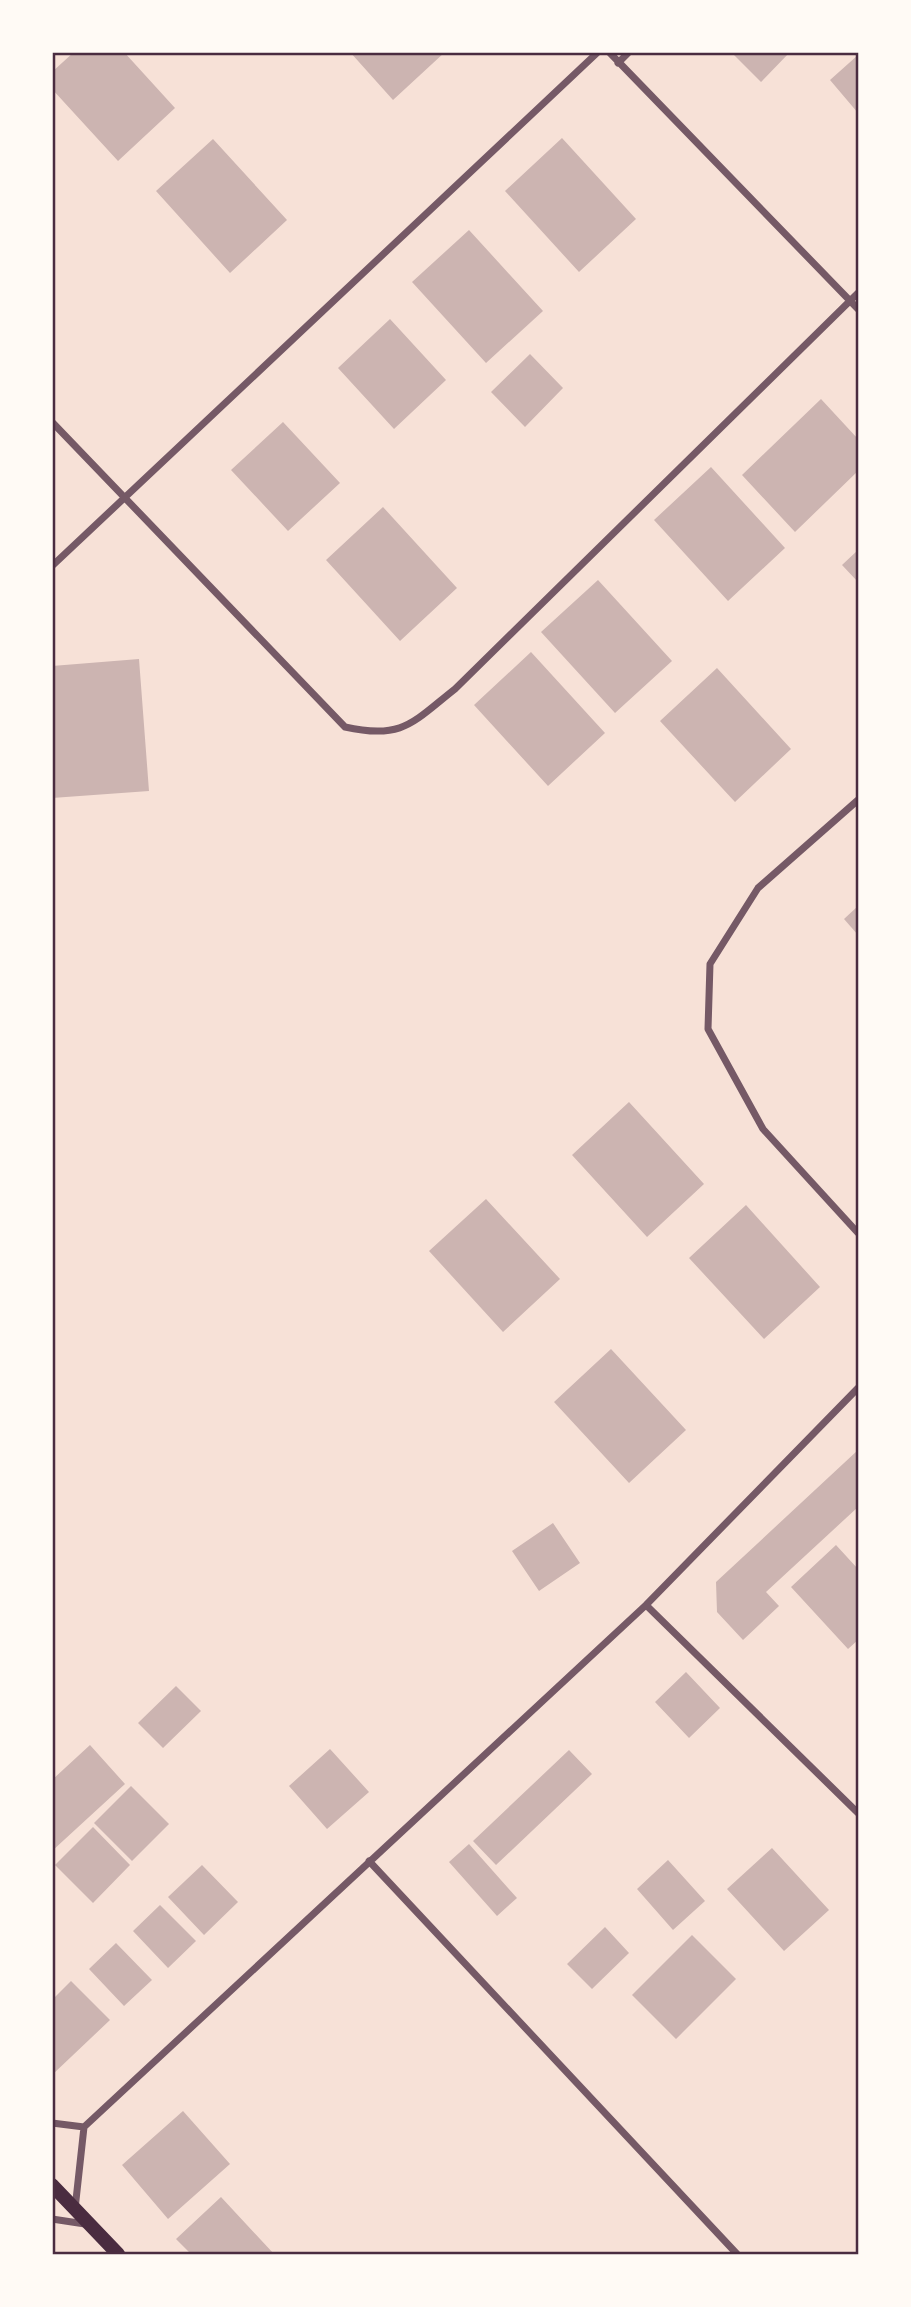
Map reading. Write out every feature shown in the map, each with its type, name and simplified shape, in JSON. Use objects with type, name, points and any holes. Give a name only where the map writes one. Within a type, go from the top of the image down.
[{"type":"main road","points":[[52,2185],[118,2255]]},
{"type":"street","points":[[52,566],[598,52]]},
{"type":"street","points":[[608,52],[859,309]]},
{"type":"street","points":[[618,63],[629,52]]},
{"type":"street","points":[[52,422],[345,727],[377,734],[406,727],[455,689],[859,293]]},
{"type":"street","points":[[859,800],[758,888],[710,964],[708,1029],[763,1129],[859,1233]]},
{"type":"street","points":[[75,2209],[84,2127],[646,1605],[859,1388]]},
{"type":"street","points":[[646,1605],[859,1813]]},
{"type":"street","points":[[369,1861],[737,2255]]},
{"type":"street","points":[[52,2123],[84,2127]]},
{"type":"street","points":[[52,2219],[90,2224]]},
{"type":"building","points":[[74,52],[124,52],[175,108],[118,161],[52,89],[52,72]]},
{"type":"building","points":[[350,52],[445,52],[393,100]]},
{"type":"building","points":[[731,52],[790,52],[761,82]]},
{"type":"building","points":[[858,55],[858,113],[830,80]]},
{"type":"building","points":[[562,138],[636,219],[579,272],[505,191]]},
{"type":"building","points":[[213,139],[287,220],[230,273],[156,191]]},
{"type":"building","points":[[469,230],[543,311],[486,363],[412,282]]},
{"type":"building","points":[[390,319],[446,380],[394,429],[338,368]]},
{"type":"building","points":[[530,354],[563,388],[525,427],[491,392]]},
{"type":"building","points":[[821,399],[858,439],[858,471],[795,532],[742,475]]},
{"type":"building","points":[[283,422],[340,483],[288,531],[231,470]]},
{"type":"building","points":[[711,467],[785,548],[728,601],[654,520]]},
{"type":"building","points":[[383,507],[457,588],[400,641],[326,560]]},
{"type":"building","points":[[858,550],[858,582],[842,565]]},
{"type":"building","points":[[598,580],[672,661],[615,713],[541,632]]},
{"type":"building","points":[[531,652],[605,733],[548,786],[474,705]]},
{"type":"building","points":[[139,659],[149,791],[52,798],[52,666]]},
{"type":"building","points":[[717,668],[791,749],[735,802],[660,721]]},
{"type":"building","points":[[858,906],[858,935],[844,919]]},
{"type":"building","points":[[629,1102],[704,1184],[647,1237],[572,1155]]},
{"type":"building","points":[[486,1199],[560,1279],[503,1332],[429,1251]]},
{"type":"building","points":[[746,1205],[820,1287],[764,1339],[689,1258]]},
{"type":"building","points":[[611,1349],[686,1430],[629,1483],[554,1402]]},
{"type":"building","points":[[858,1450],[858,1507],[766,1592],[779,1606],[743,1640],[717,1612],[716,1582]]},
{"type":"building","points":[[553,1523],[580,1563],[539,1591],[512,1551]]},
{"type":"building","points":[[836,1545],[858,1569],[858,1640],[848,1649],[791,1587]]},
{"type":"building","points":[[686,1672],[720,1708],[689,1738],[655,1702]]},
{"type":"building","points":[[176,1686],[201,1711],[163,1748],[138,1723]]},
{"type":"building","points":[[90,1745],[125,1784],[52,1851],[52,1780]]},
{"type":"building","points":[[330,1749],[369,1792],[327,1829],[289,1786]]},
{"type":"building","points":[[569,1750],[592,1774],[496,1865],[473,1841]]},
{"type":"building","points":[[131,1786],[169,1824],[132,1861],[94,1823]]},
{"type":"building","points":[[93,1827],[130,1865],[93,1903],[55,1865]]},
{"type":"building","points":[[469,1844],[517,1898],[497,1916],[449,1862]]},
{"type":"building","points":[[772,1848],[829,1910],[784,1951],[727,1889]]},
{"type":"building","points":[[668,1860],[705,1901],[673,1930],[637,1889]]},
{"type":"building","points":[[202,1865],[238,1902],[204,1935],[168,1897]]},
{"type":"building","points":[[160,1905],[196,1941],[168,1968],[133,1931]]},
{"type":"building","points":[[605,1927],[629,1953],[592,1989],[567,1964]]},
{"type":"building","points":[[692,1935],[736,1979],[676,2039],[632,1995]]},
{"type":"building","points":[[116,1943],[152,1980],[124,2006],[89,1969]]},
{"type":"building","points":[[71,1981],[110,2020],[52,2075],[52,2000]]},
{"type":"building","points":[[183,2111],[230,2164],[168,2219],[122,2165]]},
{"type":"building","points":[[221,2197],[274,2254],[191,2254],[176,2239]]}]
